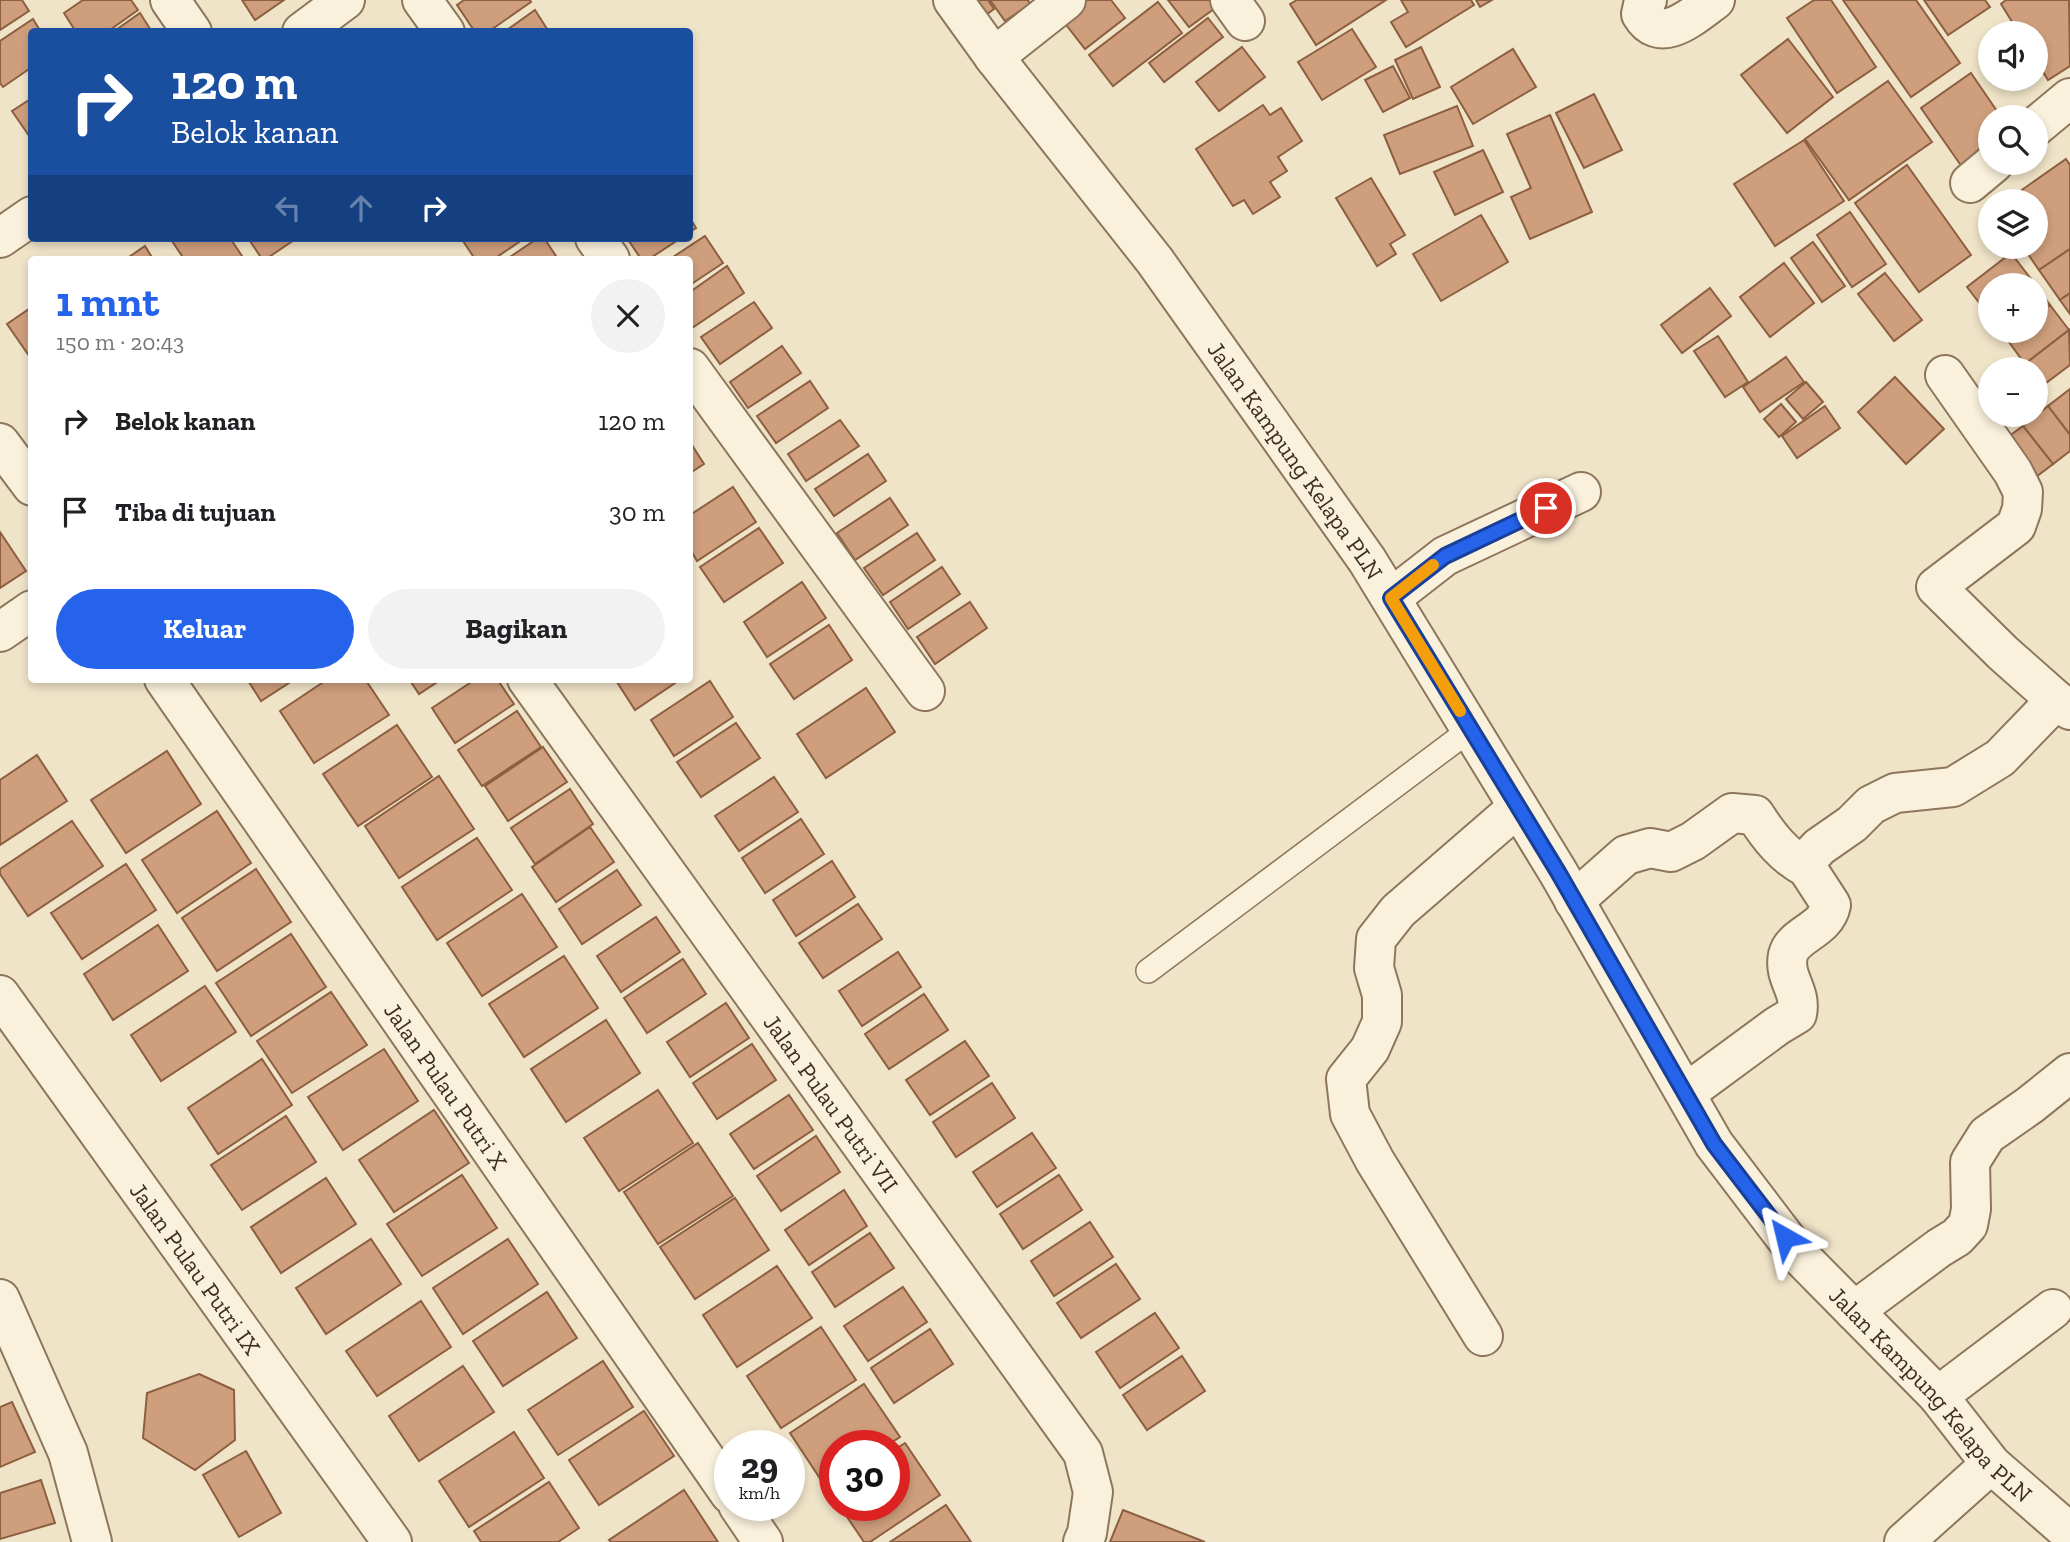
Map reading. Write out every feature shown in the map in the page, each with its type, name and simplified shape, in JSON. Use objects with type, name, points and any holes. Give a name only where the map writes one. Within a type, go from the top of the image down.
[{"type":"street","points":[[170,0],[189,28]]},
{"type":"street","points":[[307,28],[345,0]]},
{"type":"street","points":[[422,0],[442,28]]},
{"type":"street","name":"Jalan Kampung Kelapa PLN","points":[[953,0],[1155,261],[1367,560],[1574,901],[1714,1144],[1797,1253],[1938,1396],[1992,1465],[2070,1533]]},
{"type":"street","points":[[995,57],[1066,0]]},
{"type":"street","points":[[1647,0],[1641,14],[1654,29],[1664,30],[1691,17],[1715,0]]},
{"type":"street","points":[[693,372],[925,691]]},
{"type":"street","points":[[1807,868],[1809,858],[1819,846],[1852,824],[1871,805],[1895,793],[1953,787],[2000,758],[2063,705],[2003,653],[1936,587],[2016,526],[2022,509],[2023,492],[2013,472],[1945,375]]},
{"type":"street","points":[[0,443],[28,481]]},
{"type":"street","points":[[1391,598],[1445,556],[1581,492]]},
{"type":"street","points":[[0,632],[28,613]]},
{"type":"street","name":"Jalan Pulau Putri X","points":[[166,683],[714,1471]]},
{"type":"street","name":"Jalan Pulau Putri VII","points":[[530,683],[1083,1453],[1093,1492],[1087,1533],[1083,1542]]},
{"type":"street","points":[[1483,1336],[1375,1161],[1350,1114],[1346,1079],[1370,1049],[1382,1022],[1382,995],[1374,968],[1376,939],[1398,911],[1518,807]]},
{"type":"street","points":[[1574,901],[1626,855],[1650,848],[1671,852],[1693,841],[1732,813],[1755,815],[1768,836],[1794,861],[1807,868],[1831,905],[1829,915],[1789,952],[1787,974],[1800,1000],[1797,1014],[1686,1093]]},
{"type":"street","name":"Jalan Pulau Putri IX","points":[[0,995],[392,1542]]},
{"type":"street","points":[[1854,1311],[1938,1248],[1958,1237],[1968,1225],[1971,1209],[1970,1162],[1987,1135],[2070,1073]]},
{"type":"street","points":[[0,1299],[68,1453],[92,1542]]},
{"type":"street","points":[[1938,1396],[2053,1309]]},
{"type":"street","points":[[1904,1542],[1992,1465]]},
{"type":"street","points":[[748,1521],[763,1542]]},
{"type":"lane","points":[[1148,971],[1471,729]]},
{"type":"building","points":[[0,0],[22,0],[29,11],[0,30]]},
{"type":"building","points":[[83,0],[131,0],[138,10],[113,28],[73,28],[64,13]]},
{"type":"building","points":[[242,0],[284,0],[255,20]]},
{"type":"building","points":[[464,0],[531,2],[494,28],[472,28],[457,5]]},
{"type":"building","points":[[955,0],[988,0],[994,9],[973,24]]},
{"type":"building","points":[[990,0],[1028,0],[1030,4],[1005,21]]},
{"type":"building","points":[[1083,0],[1111,0],[1125,18],[1085,49],[1060,17]]},
{"type":"building","points":[[1168,0],[1214,0],[1218,6],[1189,27]]},
{"type":"building","points":[[1297,0],[1386,0],[1316,45],[1290,4]]},
{"type":"building","points":[[1401,0],[1471,0],[1474,5],[1406,47],[1391,22],[1408,12]]},
{"type":"building","points":[[1476,0],[1492,0],[1480,7]]},
{"type":"building","points":[[1814,0],[1831,0],[1876,67],[1837,93],[1787,18]]},
{"type":"building","points":[[1843,0],[1916,0],[1960,63],[1911,97]]},
{"type":"building","points":[[1924,0],[1985,0],[1990,7],[1948,35]]},
{"type":"building","points":[[2006,0],[2069,0],[2070,66],[2048,80],[2048,21],[2012,21],[2001,4]]},
{"type":"building","points":[[1158,2],[1182,33],[1113,86],[1089,55]]},
{"type":"building","points":[[535,10],[546,28],[510,28]]},
{"type":"building","points":[[140,13],[149,28],[119,28]]},
{"type":"building","points":[[1208,18],[1223,37],[1164,82],[1149,63]]},
{"type":"building","points":[[33,19],[39,28],[28,28],[28,70],[3,87],[0,83],[0,41]]},
{"type":"building","points":[[1352,29],[1376,67],[1322,100],[1298,62]]},
{"type":"building","points":[[1788,39],[1833,97],[1787,133],[1741,75]]},
{"type":"building","points":[[1242,47],[1265,77],[1219,111],[1196,82]]},
{"type":"building","points":[[1421,47],[1440,87],[1413,99],[1395,60]]},
{"type":"building","points":[[1513,49],[1536,87],[1473,124],[1451,87]]},
{"type":"building","points":[[1393,66],[1410,98],[1383,112],[1365,80]]},
{"type":"building","points":[[1971,73],[1978,83],[1978,91],[1983,91],[1993,105],[1978,105],[1978,157],[1962,167],[1921,108]]},
{"type":"building","points":[[1888,81],[1932,142],[1849,200],[1805,139]]},
{"type":"building","points":[[1594,94],[1622,150],[1584,168],[1556,113]]},
{"type":"building","points":[[28,101],[28,134],[12,111]]},
{"type":"building","points":[[1263,105],[1270,115],[1281,108],[1302,141],[1278,157],[1287,171],[1270,182],[1280,197],[1253,214],[1244,200],[1233,206],[1196,149]]},
{"type":"building","points":[[1457,106],[1473,146],[1400,174],[1384,135]]},
{"type":"building","points":[[1550,115],[1592,212],[1530,239],[1511,197],[1531,188],[1507,134]]},
{"type":"building","points":[[1804,140],[1844,201],[1775,246],[1734,184]]},
{"type":"building","points":[[1483,150],[1503,192],[1455,215],[1434,172]]},
{"type":"building","points":[[2066,159],[2070,165],[2070,249],[2039,270],[2031,259],[2048,259],[2048,189],[2023,189],[2043,175],[2048,175],[2048,172]]},
{"type":"building","points":[[1907,165],[1971,255],[1919,292],[1855,203]]},
{"type":"building","points":[[1371,178],[1405,235],[1390,244],[1396,254],[1377,266],[1336,198]]},
{"type":"building","points":[[1850,212],[1886,264],[1852,287],[1817,235]]},
{"type":"building","points":[[1481,215],[1508,262],[1441,301],[1413,254]]},
{"type":"building","points":[[705,236],[723,263],[693,283],[693,256],[675,256]]},
{"type":"building","points":[[173,242],[233,242],[242,256],[182,256]]},
{"type":"building","points":[[251,242],[291,242],[270,256],[260,256]]},
{"type":"building","points":[[464,242],[519,242],[498,256],[473,256]]},
{"type":"building","points":[[532,242],[547,242],[556,256],[511,256]]},
{"type":"building","points":[[630,242],[675,242],[654,256],[639,256]]},
{"type":"building","points":[[1813,242],[1845,286],[1822,302],[1791,258]]},
{"type":"building","points":[[145,246],[151,256],[130,256]]},
{"type":"building","points":[[2070,249],[2070,293],[2060,300],[2048,283],[2048,273],[2041,273],[2039,270]]},
{"type":"building","points":[[2003,259],[2016,259],[2026,273],[1985,273]]},
{"type":"building","points":[[1784,263],[1814,303],[1770,337],[1740,297]]},
{"type":"building","points":[[727,266],[744,293],[693,327],[693,290]]},
{"type":"building","points":[[1885,273],[1922,320],[1894,341],[1858,294]]},
{"type":"building","points":[[1978,278],[1978,301],[1967,287]]},
{"type":"building","points":[[1710,288],[1731,316],[1682,353],[1661,325]]},
{"type":"building","points":[[2070,293],[2070,314],[2060,300]]},
{"type":"building","points":[[754,302],[772,328],[720,364],[701,337]]},
{"type":"building","points":[[2050,305],[2069,330],[2034,357],[2020,357],[2010,343],[2048,343]]},
{"type":"building","points":[[28,310],[28,354],[7,324]]},
{"type":"building","points":[[2069,330],[2070,365],[2048,382],[2048,357],[2034,357]]},
{"type":"building","points":[[1718,336],[1748,382],[1725,397],[1694,351]]},
{"type":"building","points":[[782,346],[801,373],[748,408],[730,382]]},
{"type":"building","points":[[1786,357],[1804,382],[1760,412],[1743,387]]},
{"type":"building","points":[[1895,377],[1944,429],[1906,464],[1858,412]]},
{"type":"building","points":[[810,381],[828,408],[776,443],[757,416]]},
{"type":"building","points":[[1806,382],[1823,402],[1803,419],[1786,399]]},
{"type":"building","points":[[2070,389],[2070,435],[2048,406]]},
{"type":"building","points":[[1781,404],[1796,422],[1779,437],[1764,419]]},
{"type":"building","points":[[1825,406],[1840,428],[1797,458],[1782,436]]},
{"type":"building","points":[[2048,406],[2070,435],[2070,451],[2053,464],[2024,427],[2048,427]]},
{"type":"building","points":[[840,420],[859,446],[806,481],[788,454]]},
{"type":"building","points":[[2024,427],[2053,464],[2028,483],[1997,445]]},
{"type":"building","points":[[693,447],[704,464],[693,471]]},
{"type":"building","points":[[868,454],[886,481],[834,516],[815,489]]},
{"type":"building","points":[[733,487],[756,522],[697,561],[693,554],[693,513]]},
{"type":"building","points":[[890,498],[908,525],[855,560],[837,533]]},
{"type":"building","points":[[759,528],[783,563],[724,602],[700,567]]},
{"type":"building","points":[[0,532],[26,571],[0,588]]},
{"type":"building","points":[[917,533],[935,560],[883,595],[864,568]]},
{"type":"building","points":[[942,567],[960,594],[908,629],[890,602]]},
{"type":"building","points":[[802,582],[826,618],[767,657],[744,622]]},
{"type":"building","points":[[970,602],[987,628],[935,664],[917,637]]},
{"type":"building","points":[[829,625],[852,660],[794,699],[770,664]]},
{"type":"building","points":[[710,681],[733,717],[674,756],[651,720]]},
{"type":"building","points":[[250,683],[289,683],[261,701]]},
{"type":"building","points":[[322,683],[368,683],[389,715],[314,763],[280,711]]},
{"type":"building","points":[[412,683],[436,683],[419,694]]},
{"type":"building","points":[[470,683],[500,683],[514,704],[455,743],[432,708]]},
{"type":"building","points":[[618,683],[675,683],[635,710]]},
{"type":"building","points":[[866,688],[895,732],[826,778],[797,734]]},
{"type":"building","points":[[517,711],[541,747],[482,786],[458,750]]},
{"type":"building","points":[[736,723],[760,758],[701,797],[677,762]]},
{"type":"building","points":[[397,725],[432,777],[358,826],[323,774]]},
{"type":"building","points":[[543,747],[567,782],[508,821],[485,786]]},
{"type":"building","points":[[167,751],[201,804],[126,853],[91,800]]},
{"type":"building","points":[[37,755],[67,801],[0,845],[0,780]]},
{"type":"building","points":[[439,776],[474,829],[399,878],[365,826]]},
{"type":"building","points":[[774,777],[798,812],[739,851],[715,816]]},
{"type":"building","points":[[570,789],[593,824],[535,864],[511,828]]},
{"type":"building","points":[[217,811],[251,863],[177,913],[142,860]]},
{"type":"building","points":[[801,819],[824,854],[765,893],[742,858]]},
{"type":"building","points":[[72,821],[103,866],[28,916],[0,874],[0,869]]},
{"type":"building","points":[[590,827],[614,862],[556,902],[532,867]]},
{"type":"building","points":[[477,838],[512,890],[437,940],[402,887]]},
{"type":"building","points":[[832,861],[855,897],[796,936],[773,900]]},
{"type":"building","points":[[126,864],[156,910],[82,959],[51,913]]},
{"type":"building","points":[[256,869],[291,922],[217,971],[182,918]]},
{"type":"building","points":[[617,870],[641,905],[582,944],[559,909]]},
{"type":"building","points":[[522,894],[557,947],[482,996],[447,943]]},
{"type":"building","points":[[858,904],[882,939],[823,978],[799,943]]},
{"type":"building","points":[[656,917],[680,952],[621,992],[597,956]]},
{"type":"building","points":[[158,925],[188,971],[113,1020],[84,974]]},
{"type":"building","points":[[291,934],[326,987],[251,1036],[216,983]]},
{"type":"building","points":[[898,952],[921,987],[862,1026],[839,991]]},
{"type":"building","points":[[564,956],[598,1008],[524,1057],[489,1004]]},
{"type":"building","points":[[683,959],[706,994],[647,1033],[624,998]]},
{"type":"building","points":[[205,986],[236,1032],[161,1081],[131,1035]]},
{"type":"building","points":[[331,992],[367,1045],[292,1093],[257,1041]]},
{"type":"building","points":[[924,994],[948,1030],[889,1069],[865,1034]]},
{"type":"building","points":[[726,1003],[749,1038],[690,1077],[667,1042]]},
{"type":"building","points":[[606,1020],[640,1073],[566,1122],[531,1069]]},
{"type":"building","points":[[965,1041],[989,1076],[930,1115],[906,1080]]},
{"type":"building","points":[[752,1044],[776,1080],[717,1119],[693,1083]]},
{"type":"building","points":[[384,1049],[418,1101],[343,1150],[308,1097]]},
{"type":"building","points":[[262,1059],[292,1105],[218,1154],[188,1108]]},
{"type":"building","points":[[992,1083],[1015,1118],[956,1157],[933,1122]]},
{"type":"building","points":[[658,1090],[693,1143],[619,1191],[584,1138]]},
{"type":"building","points":[[789,1095],[813,1130],[754,1169],[730,1134]]},
{"type":"building","points":[[434,1110],[469,1163],[394,1212],[359,1160]]},
{"type":"building","points":[[286,1116],[316,1162],[242,1210],[211,1165]]},
{"type":"building","points":[[1032,1133],[1056,1168],[997,1207],[973,1172]]},
{"type":"building","points":[[816,1136],[840,1172],[781,1211],[757,1176]]},
{"type":"building","points":[[698,1143],[733,1196],[658,1244],[624,1192]]},
{"type":"building","points":[[462,1175],[497,1228],[422,1276],[387,1224]]},
{"type":"building","points":[[1059,1175],[1082,1210],[1023,1249],[1000,1214]]},
{"type":"building","points":[[326,1178],[356,1224],[281,1273],[251,1227]]},
{"type":"building","points":[[844,1190],[867,1226],[809,1265],[785,1230]]},
{"type":"building","points":[[735,1198],[769,1250],[695,1299],[660,1247]]},
{"type":"building","points":[[1090,1222],[1113,1257],[1054,1296],[1031,1261]]},
{"type":"building","points":[[870,1233],[894,1268],[835,1307],[812,1272]]},
{"type":"building","points":[[371,1239],[401,1284],[326,1334],[296,1288]]},
{"type":"building","points":[[508,1239],[538,1284],[463,1334],[433,1288]]},
{"type":"building","points":[[1116,1264],[1140,1299],[1081,1338],[1057,1303]]},
{"type":"building","points":[[777,1266],[812,1318],[737,1367],[703,1315]]},
{"type":"building","points":[[903,1287],[927,1322],[868,1361],[844,1326]]},
{"type":"building","points":[[547,1292],[577,1338],[503,1386],[473,1341]]},
{"type":"building","points":[[421,1301],[451,1347],[377,1396],[346,1351]]},
{"type":"building","points":[[1155,1313],[1179,1348],[1120,1388],[1096,1352]]},
{"type":"building","points":[[821,1327],[856,1380],[781,1428],[747,1376]]},
{"type":"building","points":[[930,1329],[953,1364],[894,1403],[871,1368]]},
{"type":"building","points":[[1182,1356],[1205,1391],[1147,1430],[1123,1395]]},
{"type":"building","points":[[603,1361],[633,1407],[558,1455],[528,1410]]},
{"type":"building","points":[[463,1366],[494,1412],[419,1461],[389,1416]]},
{"type":"building","points":[[199,1374],[234,1390],[235,1440],[195,1470],[143,1438],[147,1393]]},
{"type":"building","points":[[864,1384],[895,1430],[819,1430],[819,1477],[805,1456],[805,1430],[795,1430]]},
{"type":"building","points":[[12,1402],[35,1452],[0,1467],[0,1407]]},
{"type":"building","points":[[644,1411],[674,1456],[599,1505],[569,1460]]},
{"type":"building","points":[[514,1432],[544,1478],[469,1527],[439,1481]]},
{"type":"building","points":[[910,1450],[940,1495],[910,1515]]},
{"type":"building","points":[[246,1451],[281,1513],[239,1537],[203,1475]]},
{"type":"building","points":[[41,1480],[55,1523],[0,1539],[0,1493]]},
{"type":"building","points":[[549,1482],[579,1528],[558,1542],[481,1542],[474,1531]]},
{"type":"building","points":[[684,1490],[718,1542],[609,1540]]},
{"type":"building","points":[[946,1505],[971,1542],[890,1542]]},
{"type":"building","points":[[1123,1510],[1205,1542],[1110,1542]]},
{"type":"building","points":[[850,1521],[901,1521],[870,1542],[864,1542]]},
{"type":"slow traffic","points":[[1433,565],[1391,598],[1460,711]]},
{"type":"route","points":[[1546,508],[1445,556],[1391,598],[1558,872],[1714,1144],[1785,1237]]}]
